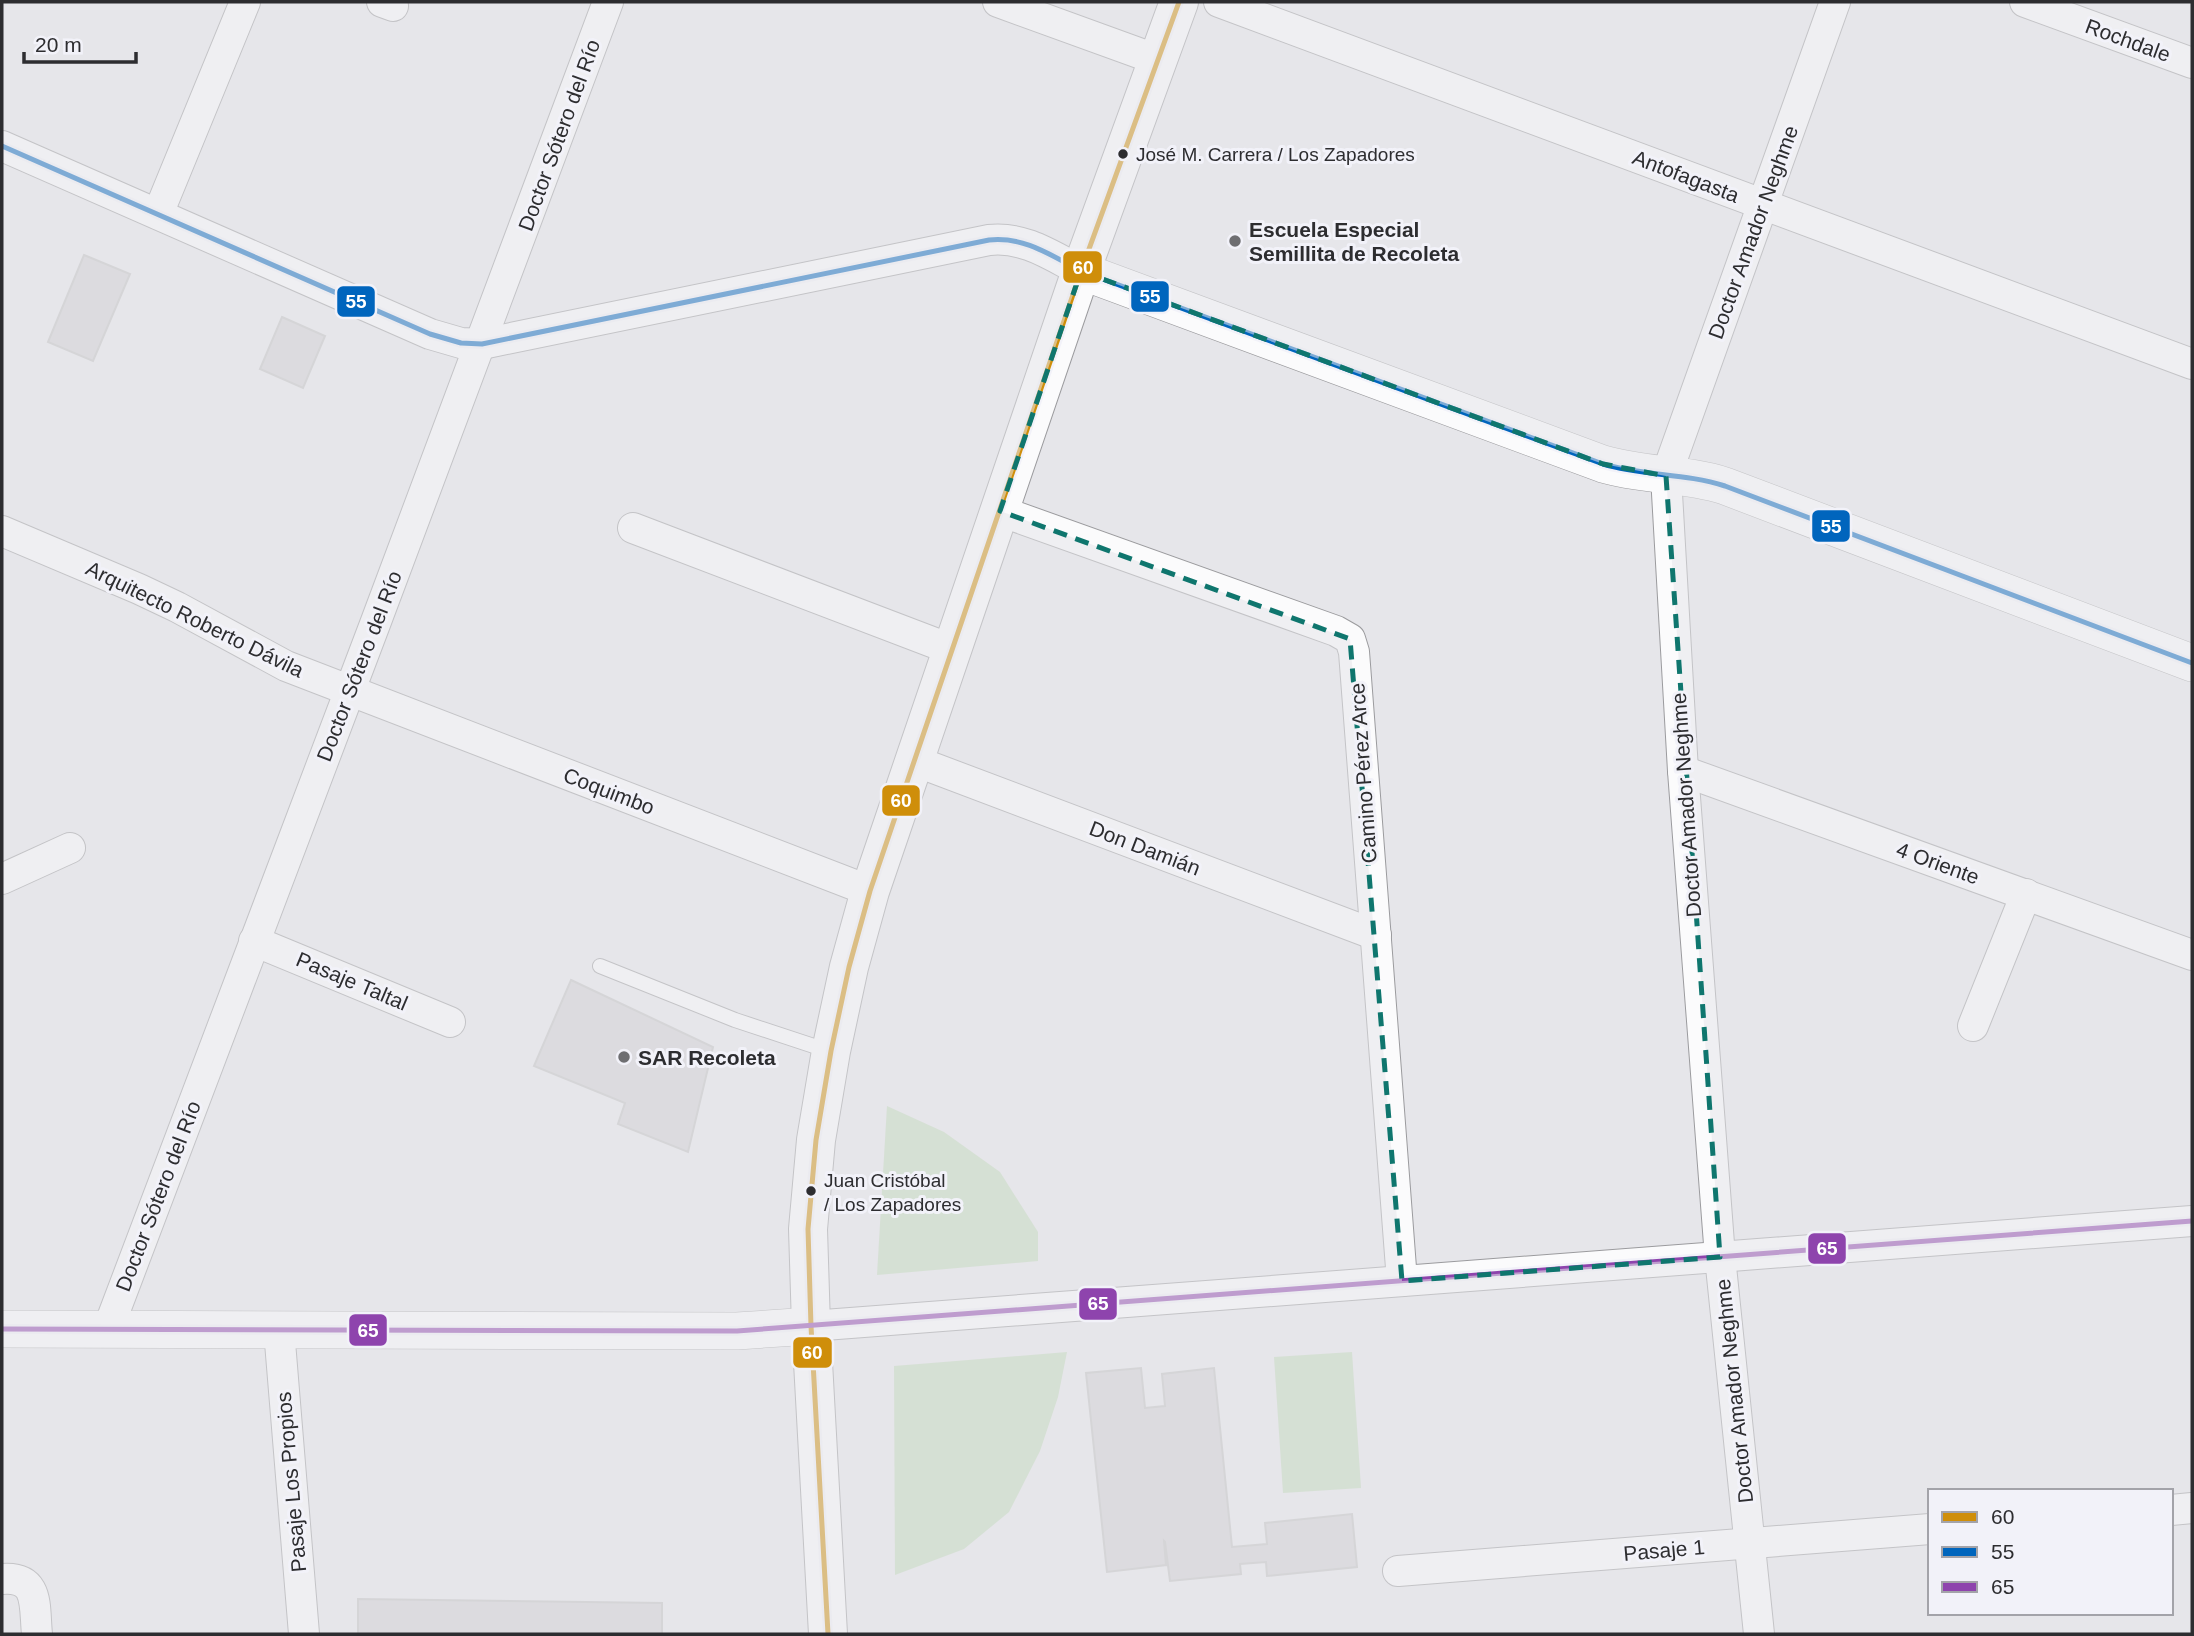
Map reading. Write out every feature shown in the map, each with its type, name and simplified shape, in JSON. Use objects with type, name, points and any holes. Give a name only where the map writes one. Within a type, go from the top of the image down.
[{"type":"main road","points":[[828,1634],[810,1326],[808,1229],[816,1140],[831,1051],[849,968],[870,891],[1081,271],[1179,2]]},
{"type":"street","points":[[158,214],[245,2]]},
{"type":"street","name":"Doctor Sótero del Río","points":[[108,1329],[482,344],[608,2]]},
{"type":"street","points":[[998,2],[1158,60]]},
{"type":"street","name":"Antofagasta","points":[[1219,2],[2192,364]]},
{"type":"street","name":"Doctor Amador Neghme","points":[[1759,1634],[1720,1257],[1683,771],[1667,476],[1835,2]]},
{"type":"street","name":"Rochdale","points":[[2025,2],[2192,63]]},
{"type":"street","points":[[2,146],[445,340],[461,343],[482,344],[989,240],[1013,239],[1081,271],[1603,464],[1625,470],[1703,479],[1725,486],[2192,663]]},
{"type":"street","name":"Camino Pérez Arce","points":[[1000,511],[1336,631],[1350,639],[1354,652],[1402,1281]]},
{"type":"street","points":[[632,528],[953,650]]},
{"type":"street","name":"Arquitecto Roberto Dávila","points":[[2,531],[139,589],[222,631],[262,655],[349,690]]},
{"type":"street","name":"Coquimbo","points":[[349,690],[870,891]]},
{"type":"street","name":"Don Damián","points":[[915,761],[1376,935]]},
{"type":"street","name":"4 Oriente","points":[[1683,771],[2192,954]]},
{"type":"street","points":[[2,879],[70,848]]},
{"type":"street","points":[[1973,1026],[2026,894]]},
{"type":"street","name":"Pasaje Taltal","points":[[254,941],[450,1022]]},
{"type":"street","points":[[2,1329],[737,1331],[2192,1221]]},
{"type":"street","name":"Pasaje Los Propios","points":[[279,1330],[303,1634]]},
{"type":"street","points":[[2173,1510],[2192,1508]]},
{"type":"street","name":"Pasaje 1","points":[[1398,1572],[1928,1529]]},
{"type":"street","points":[[15,1582],[32,1593],[37,1634]]},
{"type":"lane","points":[[600,966],[735,1020],[831,1051]]},
{"type":"highlighted area","points":[[1081,271],[1603,464],[1666,476],[1720,1257],[1402,1281],[1350,639],[1000,511]]},
{"type":"green space","points":[[887,1106],[944,1132],[1000,1172],[1038,1232],[1038,1261],[877,1275]]},
{"type":"green space","points":[[1067,1352],[1058,1397],[1040,1451],[1009,1512],[964,1549],[895,1575],[894,1366]]},
{"type":"green space","points":[[1352,1352],[1361,1488],[1283,1493],[1274,1357]]},
{"type":"building","points":[[84,255],[130,274],[93,361],[48,342]]},
{"type":"building","points":[[282,317],[325,336],[303,388],[260,369]]},
{"type":"building","name":"SAR Recoleta","points":[[571,980],[713,1047],[688,1152],[618,1124],[625,1103],[534,1066]]},
{"type":"building","points":[[1141,1368],[1145,1408],[1165,1406],[1162,1374],[1214,1368],[1232,1547],[1267,1544],[1265,1523],[1352,1514],[1357,1567],[1267,1576],[1266,1562],[1240,1564],[1241,1574],[1170,1581],[1164,1541],[1166,1565],[1107,1572],[1086,1373]]},
{"type":"building","points":[[358,1599],[662,1603],[662,1634],[358,1634]]},
{"type":"transit line","name":"60","points":[[828,1634],[808,1229],[816,1140],[849,967],[870,891],[1081,271],[1179,2]]},
{"type":"transit line","name":"55","points":[[2,146],[430,334],[461,343],[482,344],[989,240],[1014,241],[1037,248],[1081,271],[1603,464],[1725,486],[2192,663]]},
{"type":"transit line","name":"65","points":[[2,1329],[737,1331],[2192,1221]]},
{"type":"place","name":"José M. Carrera / Los Zapadores","points":[[1123,154]]},
{"type":"place","name":"Escuela Especial Semillita de Recoleta","points":[[1235,241]]},
{"type":"place","name":"SAR Recoleta","points":[[624,1057]]},
{"type":"place","name":"Juan Cristóbal / Los Zapadores","points":[[811,1191]]}]
